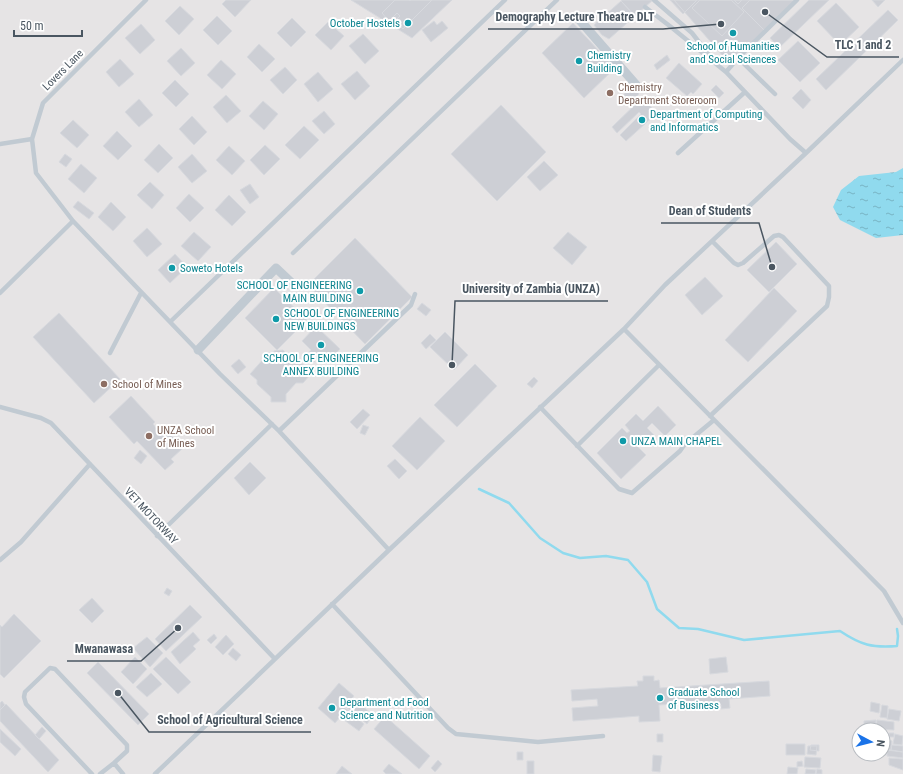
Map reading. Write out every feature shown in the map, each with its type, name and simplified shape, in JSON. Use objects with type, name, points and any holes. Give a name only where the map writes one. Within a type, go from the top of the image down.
[{"type":"street","points":[[577,17],[638,87]]},
{"type":"street","points":[[198,350],[276,268],[295,286]]},
{"type":"lane","name":"Lovers Lane","points":[[32,139],[43,103],[146,0]]},
{"type":"lane","points":[[170,322],[505,0]]},
{"type":"lane","points":[[292,253],[557,0]]},
{"type":"lane","points":[[654,0],[692,33],[716,64]]},
{"type":"lane","points":[[726,72],[738,58],[797,0]]},
{"type":"lane","points":[[645,7],[726,72],[790,139],[806,153]]},
{"type":"lane","points":[[738,58],[775,94]]},
{"type":"lane","points":[[155,774],[274,659],[624,329],[665,285],[903,60]]},
{"type":"lane","points":[[678,153],[745,92]]},
{"type":"lane","points":[[0,144],[32,139],[36,173],[73,221],[141,293],[279,431],[389,550]]},
{"type":"lane","points":[[0,293],[73,221]]},
{"type":"lane","points":[[710,416],[824,309],[830,290],[829,286],[783,237],[779,235],[774,236],[743,263],[738,265],[734,263],[712,241]]},
{"type":"lane","points":[[110,353],[141,293]]},
{"type":"lane","points":[[279,431],[411,305],[415,294]]},
{"type":"lane","points":[[624,329],[884,591],[903,624]]},
{"type":"lane","points":[[577,446],[659,365]]},
{"type":"lane","name":"VET MOTORWAY","points":[[0,407],[41,418],[51,423],[274,659]]},
{"type":"lane","points":[[540,407],[619,489],[632,493],[680,451],[685,444],[714,420]]},
{"type":"lane","points":[[157,536],[272,424]]},
{"type":"lane","points":[[0,560],[21,542],[90,464]]},
{"type":"lane","points":[[332,604],[442,722],[456,734],[538,742],[603,736]]},
{"type":"lane","points":[[92,774],[26,704],[24,696],[25,692],[50,668],[55,669],[127,745],[127,750],[100,774]]},
{"type":"lane","points":[[114,763],[123,774]]},
{"type":"shaded area","points":[[0,0],[903,0],[903,774],[0,774]]},
{"type":"water","points":[[903,168],[903,235],[876,238],[840,220],[833,207],[841,190],[859,176],[896,172]]},
{"type":"building","points":[[226,0],[251,0],[235,17],[222,4]]},
{"type":"building","name":"October Hostels","points":[[351,0],[452,0],[412,38]]},
{"type":"building","points":[[395,0],[432,0],[403,29],[395,21],[400,16],[397,13],[389,21],[382,13]]},
{"type":"building","points":[[653,0],[635,16],[621,1]]},
{"type":"building","points":[[670,0],[697,0],[683,14]]},
{"type":"building","name":"School of Humanities and Social Sciences","points":[[674,0],[796,0],[730,64]]},
{"type":"building","points":[[700,0],[731,0],[744,12],[722,36],[692,8]]},
{"type":"building","points":[[734,0],[742,0],[738,4]]},
{"type":"building","points":[[750,0],[797,0],[765,31],[742,8]]},
{"type":"building","points":[[809,0],[829,0],[779,48],[770,38]]},
{"type":"building","points":[[872,0],[885,0],[878,7]]},
{"type":"building","points":[[621,1],[635,16],[609,39],[602,35],[594,25]]},
{"type":"building","points":[[836,3],[859,27],[840,45],[817,21]]},
{"type":"building","points":[[180,6],[194,19],[179,35],[165,21]]},
{"type":"building","points":[[888,10],[898,20],[826,90],[816,79]]},
{"type":"building","points":[[217,16],[232,31],[218,45],[203,30]]},
{"type":"building","points":[[292,18],[306,32],[291,47],[277,33]]},
{"type":"building","points":[[434,21],[437,25],[442,21],[448,28],[431,42],[422,30]]},
{"type":"building","points":[[328,22],[344,36],[331,50],[315,35]]},
{"type":"building","name":"Chemistry Building","points":[[573,23],[615,68],[584,98],[542,53]]},
{"type":"building","points":[[141,24],[155,40],[140,54],[125,38]]},
{"type":"building","points":[[363,34],[379,51],[365,64],[349,46]]},
{"type":"building","points":[[798,41],[820,63],[800,82],[778,60]]},
{"type":"building","points":[[259,44],[275,59],[262,72],[247,57]]},
{"type":"building","points":[[181,48],[195,63],[181,76],[167,61]]},
{"type":"building","points":[[667,55],[670,60],[657,70],[654,65]]},
{"type":"building","points":[[120,59],[134,74],[119,87],[106,72]]},
{"type":"building","points":[[221,60],[236,74],[222,89],[207,75]]},
{"type":"building","points":[[679,63],[702,84],[693,94],[691,92],[687,96],[666,78]]},
{"type":"building","points":[[285,67],[297,80],[283,94],[270,80]]},
{"type":"building","points":[[357,71],[370,86],[355,100],[341,84]]},
{"type":"building","points":[[318,72],[333,89],[318,102],[304,84]]},
{"type":"building","points":[[175,80],[189,94],[176,107],[162,93]]},
{"type":"building","points":[[716,85],[724,93],[719,98],[711,90]]},
{"type":"building","points":[[632,87],[639,94],[629,103],[622,96]]},
{"type":"building","points":[[801,89],[811,100],[803,109],[792,98]]},
{"type":"building","points":[[226,95],[241,111],[227,123],[213,107]]},
{"type":"building","name":"Department of Computing and Informatics","points":[[642,98],[657,113],[626,141],[620,135],[641,114],[639,112],[617,133],[612,127]]},
{"type":"building","points":[[139,99],[153,115],[139,127],[125,112]]},
{"type":"building","points":[[263,101],[278,114],[264,130],[249,116]]},
{"type":"building","points":[[501,105],[546,152],[497,201],[451,154]]},
{"type":"building","points":[[324,111],[335,124],[324,134],[312,121]]},
{"type":"building","points":[[192,116],[207,132],[194,145],[179,129]]},
{"type":"building","points":[[73,120],[89,135],[77,148],[60,133]]},
{"type":"building","points":[[304,126],[319,140],[300,159],[285,145]]},
{"type":"building","points":[[117,131],[132,146],[118,160],[103,146]]},
{"type":"building","points":[[159,144],[173,158],[158,173],[144,160]]},
{"type":"building","points":[[265,145],[280,159],[264,175],[250,160]]},
{"type":"building","points":[[229,146],[245,161],[232,175],[216,160]]},
{"type":"building","points":[[65,154],[72,159],[66,167],[59,162]]},
{"type":"building","points":[[192,154],[207,171],[192,183],[178,167]]},
{"type":"building","points":[[544,161],[558,175],[540,191],[527,177]]},
{"type":"building","points":[[81,164],[97,178],[84,193],[68,179]]},
{"type":"building","points":[[150,182],[164,195],[152,209],[137,195]]},
{"type":"building","points":[[250,184],[259,197],[250,204],[240,190]]},
{"type":"building","points":[[189,194],[204,208],[190,222],[176,208]]},
{"type":"building","points":[[229,195],[246,212],[232,226],[215,210]]},
{"type":"building","points":[[78,201],[94,213],[89,219],[73,207]]},
{"type":"building","points":[[111,202],[126,217],[113,231],[98,217]]},
{"type":"building","points":[[147,228],[162,244],[147,257],[133,241]]},
{"type":"building","points":[[194,232],[211,247],[198,261],[181,246]]},
{"type":"building","points":[[568,232],[587,247],[572,265],[553,248]]},
{"type":"building","name":"SCHOOL OF ENGINEERING MAIN BUILDING","points":[[355,238],[412,297],[365,344],[308,285]]},
{"type":"building","points":[[776,242],[797,264],[769,292],[747,270]]},
{"type":"building","name":"Soweto Hotels","points":[[175,254],[187,267],[170,283],[158,270]]},
{"type":"building","points":[[705,277],[723,296],[702,315],[685,295]]},
{"type":"building","name":"SCHOOL OF ENGINEERING NEW BUILDINGS","points":[[274,288],[307,320],[277,350],[245,318]]},
{"type":"building","points":[[774,288],[797,311],[748,362],[725,340]]},
{"type":"building","points":[[422,303],[431,310],[426,316],[417,309]]},
{"type":"building","points":[[59,313],[120,379],[94,403],[33,337]]},
{"type":"building","name":"SCHOOL OF ENGINEERING ANNEX BUILDING","points":[[316,326],[340,349],[326,364],[319,357],[312,364],[304,357],[311,350],[302,341]]},
{"type":"building","points":[[445,332],[468,355],[454,370],[430,347]]},
{"type":"building","points":[[430,334],[436,340],[426,349],[421,343]]},
{"type":"building","name":"SCHOOL OF ENGINEERING NEW BUILDINGS","points":[[283,350],[291,359],[297,359],[310,371],[310,375],[303,383],[296,383],[286,394],[286,402],[271,402],[271,397],[257,384],[257,380],[250,374],[266,356],[274,356],[274,351]]},
{"type":"building","points":[[239,359],[246,367],[238,374],[231,366]]},
{"type":"building","points":[[475,364],[497,386],[457,427],[434,405]]},
{"type":"building","points":[[534,377],[538,381],[532,388],[527,384]]},
{"type":"building","name":"UNZA School of Mines","points":[[131,396],[155,422],[153,424],[159,431],[163,427],[183,448],[171,459],[174,462],[165,470],[137,441],[134,444],[109,417]]},
{"type":"building","name":"UNZA MAIN CHAPEL","points":[[658,406],[676,425],[665,436],[652,423],[647,428],[654,435],[645,444],[640,439],[635,444],[646,455],[621,479],[597,453],[622,428],[627,433],[630,431],[625,425],[636,414],[643,421]]},
{"type":"building","points":[[363,409],[370,415],[357,429],[350,422]]},
{"type":"building","points":[[420,417],[445,441],[417,470],[392,446]]},
{"type":"building","points":[[363,425],[369,427],[365,435],[360,433]]},
{"type":"building","points":[[140,450],[147,456],[141,464],[134,458]]},
{"type":"building","points":[[395,459],[407,471],[399,479],[387,466]]},
{"type":"building","points":[[250,462],[266,478],[249,495],[234,478]]},
{"type":"building","points":[[167,588],[172,591],[169,596],[164,593]]},
{"type":"building","points":[[92,598],[104,611],[92,623],[79,610]]},
{"type":"building","points":[[190,605],[202,617],[166,651],[155,639]]},
{"type":"building","points":[[14,614],[41,641],[4,678],[0,674],[0,625],[2,627]]},
{"type":"building","points":[[193,632],[200,640],[193,646],[196,649],[180,664],[171,652]]},
{"type":"building","points":[[214,634],[217,638],[211,644],[207,640]]},
{"type":"building","points":[[226,635],[234,644],[223,655],[215,647]]},
{"type":"building","points":[[147,637],[163,653],[150,667],[133,648]]},
{"type":"building","points":[[233,648],[241,655],[236,661],[228,654]]},
{"type":"building","points":[[135,657],[147,669],[133,684],[121,672]]},
{"type":"building","points":[[166,657],[191,682],[178,694],[153,669]]},
{"type":"building","points":[[726,657],[728,672],[710,674],[709,659]]},
{"type":"building","points":[[98,662],[149,714],[138,725],[87,673]]},
{"type":"building","points":[[151,673],[162,684],[147,697],[136,687]]},
{"type":"building","name":"Graduate School of Business","points":[[643,676],[654,676],[654,681],[659,680],[660,688],[769,681],[770,696],[729,699],[730,708],[721,709],[721,705],[702,706],[702,702],[659,705],[660,721],[639,722],[639,716],[573,721],[572,708],[598,706],[597,699],[572,701],[571,690],[638,686],[637,681],[643,681]]},
{"type":"building","name":"Department od Food Science and Nutrition","points":[[339,683],[354,696],[344,707],[364,724],[359,731],[340,717],[335,723],[318,708]]},
{"type":"building","points":[[353,698],[373,715],[367,724],[346,707]]},
{"type":"building","points":[[2,701],[5,705],[0,710],[0,703]]},
{"type":"building","points":[[871,702],[880,704],[879,713],[870,711]]},
{"type":"building","points":[[6,704],[59,760],[48,772],[0,721],[0,710]]},
{"type":"building","points":[[882,705],[888,706],[887,718],[880,717]]},
{"type":"building","points":[[889,709],[901,711],[899,721],[887,719]]},
{"type":"building","points":[[385,716],[430,756],[419,769],[374,729]]},
{"type":"building","points":[[876,720],[876,722],[864,722]]},
{"type":"building","points":[[877,720],[894,722],[894,730],[891,730],[891,722],[877,722]]},
{"type":"building","points":[[42,727],[46,731],[39,739],[35,735]]},
{"type":"building","points":[[0,729],[21,749],[15,756],[0,742]]},
{"type":"building","points":[[891,733],[894,733],[894,737],[891,737]]},
{"type":"building","points":[[657,734],[663,734],[663,742],[657,742]]},
{"type":"building","points":[[895,734],[903,736],[902,745],[893,744]]},
{"type":"building","points":[[786,744],[805,744],[805,755],[786,755]]},
{"type":"building","points":[[811,745],[819,745],[819,751],[810,750]]},
{"type":"building","points":[[892,745],[903,746],[903,752],[891,750]]},
{"type":"building","points":[[808,746],[817,746],[816,755],[807,754]]},
{"type":"building","points":[[891,750],[903,752],[903,758],[891,756]]},
{"type":"building","points":[[517,752],[523,752],[523,760],[517,760]]},
{"type":"building","points":[[653,755],[662,756],[660,772],[652,771]]},
{"type":"building","points":[[805,757],[821,758],[820,768],[804,767]]},
{"type":"building","points":[[891,758],[903,759],[903,770],[889,765]]},
{"type":"building","points":[[438,760],[442,764],[435,772],[431,768]]},
{"type":"building","points":[[527,761],[534,761],[534,774],[527,774]]},
{"type":"building","points":[[802,761],[803,766],[797,767],[797,762]]},
{"type":"building","points":[[389,764],[402,774],[386,774],[383,771]]},
{"type":"building","points":[[342,766],[352,774],[336,774]]},
{"type":"building","points":[[788,767],[798,768],[797,774],[787,774]]},
{"type":"building","points":[[806,769],[816,770],[815,774],[805,774]]},
{"type":"building","points":[[817,769],[822,770],[822,774],[816,774]]},
{"type":"waterway","points":[[479,489],[509,503],[540,538],[563,553],[580,558],[606,556],[628,560],[647,582],[657,609],[679,628],[698,629],[744,640],[840,631],[854,640],[874,646],[897,646],[897,629]]},
{"type":"place","name":"TLC 1 and 2","points":[[765,12]]},
{"type":"place","name":"October Hostels","points":[[408,23]]},
{"type":"place","name":"Demography Lecture Theatre DLT","points":[[721,24]]},
{"type":"place","name":"School of Humanities and Social Sciences","points":[[733,33]]},
{"type":"place","name":"Chemistry Building","points":[[579,61]]},
{"type":"place","name":"Chemistry Department Storeroom","points":[[610,93]]},
{"type":"place","name":"Department of Computing and Informatics","points":[[642,120]]},
{"type":"place","name":"Dean of Students","points":[[772,267]]},
{"type":"place","name":"Soweto Hotels","points":[[172,268]]},
{"type":"place","name":"SCHOOL OF ENGINEERING MAIN BUILDING","points":[[360,291]]},
{"type":"place","name":"SCHOOL OF ENGINEERING NEW BUILDINGS","points":[[276,319]]},
{"type":"place","name":"SCHOOL OF ENGINEERING ANNEX BUILDING","points":[[321,345]]},
{"type":"place","name":"University of Zambia (UNZA)","points":[[452,365]]},
{"type":"place","name":"School of Mines","points":[[104,384]]},
{"type":"place","name":"UNZA School of Mines","points":[[149,436]]},
{"type":"place","name":"UNZA MAIN CHAPEL","points":[[623,441]]},
{"type":"place","name":"Mwanawasa","points":[[178,628]]},
{"type":"place","name":"School of Agricultural Science","points":[[118,693]]},
{"type":"place","name":"Graduate School of Business","points":[[660,698]]},
{"type":"place","name":"Department od Food Science and Nutrition","points":[[332,708]]}]
